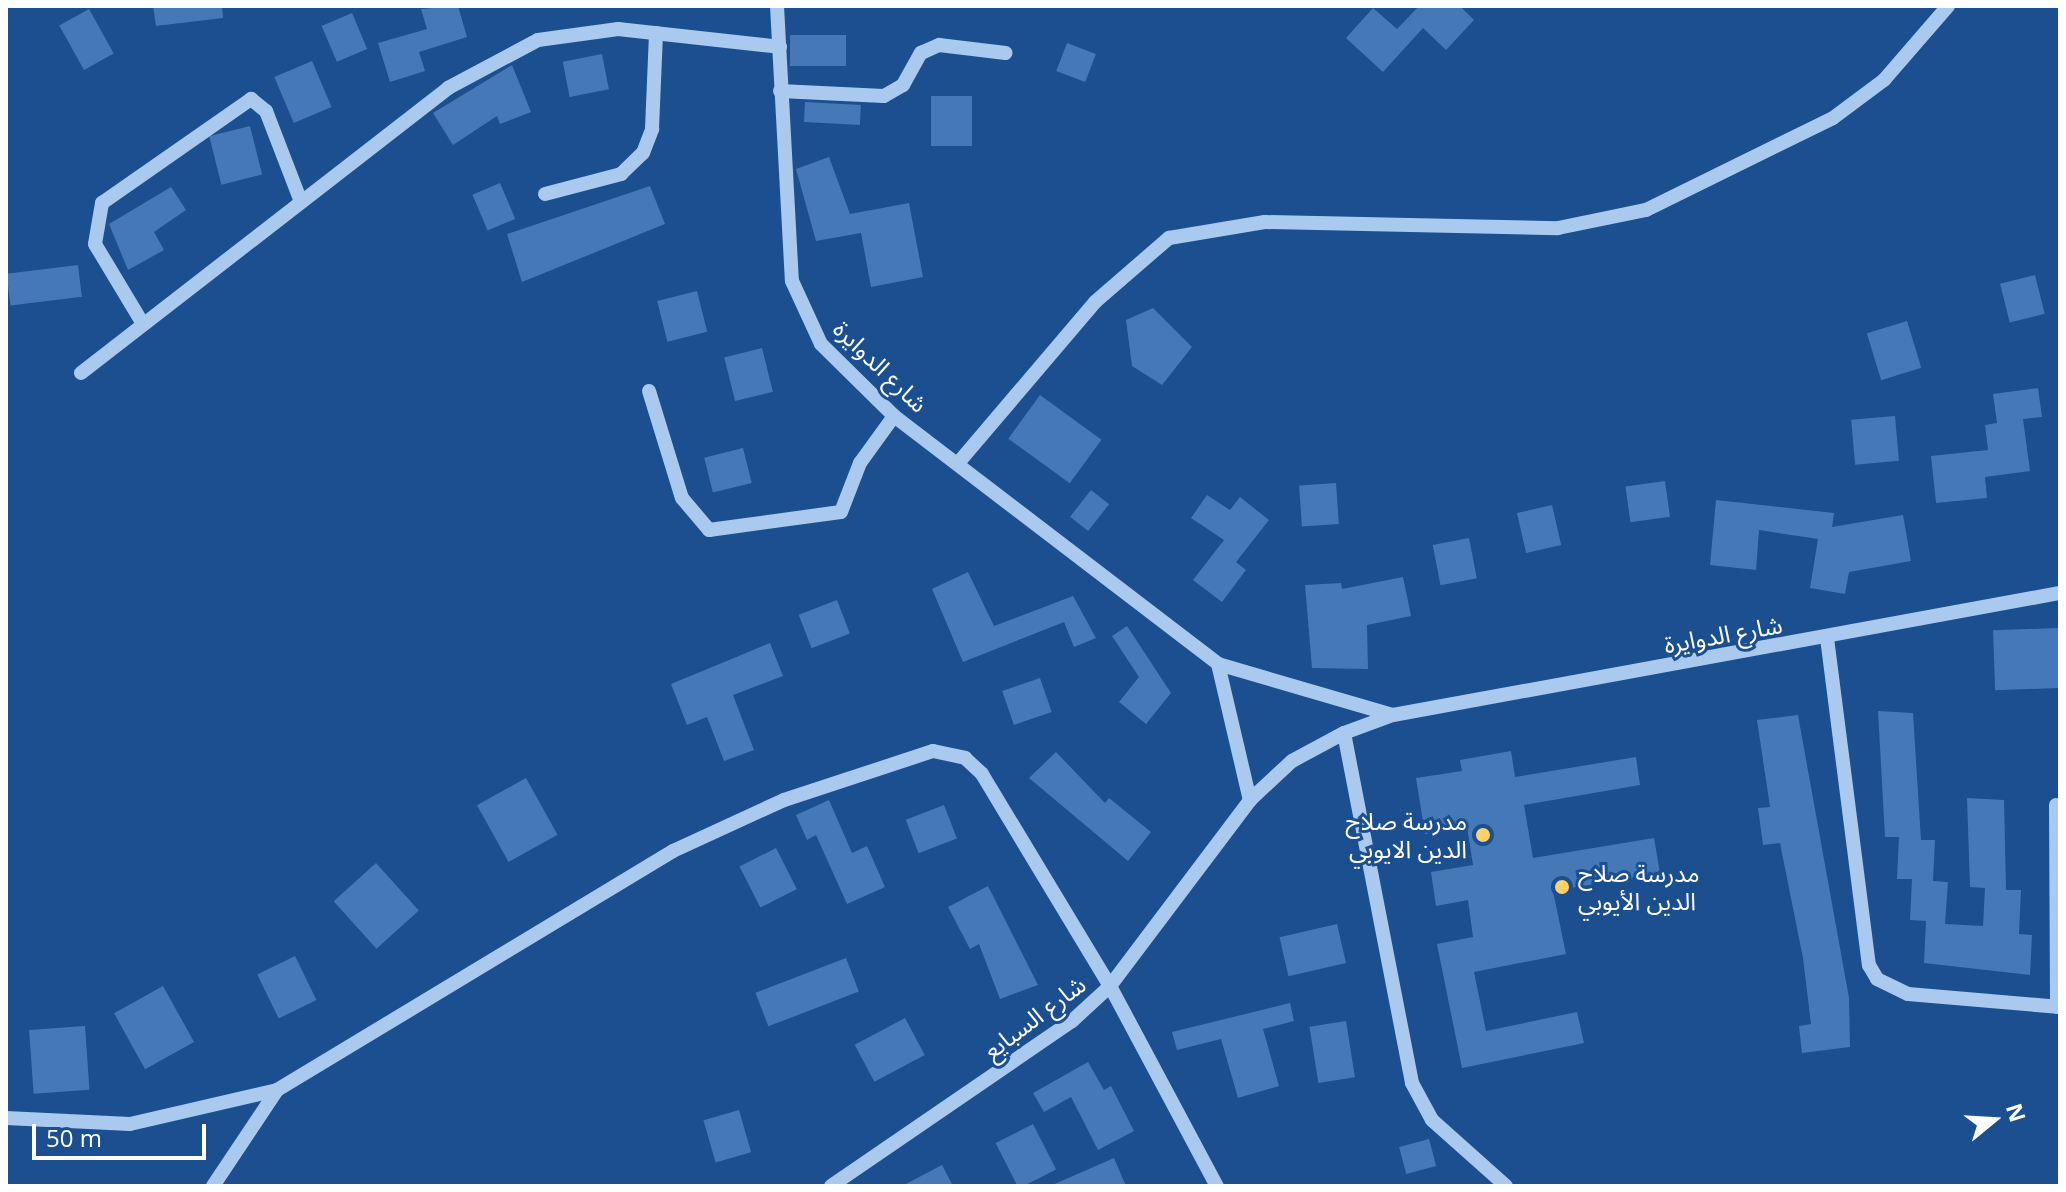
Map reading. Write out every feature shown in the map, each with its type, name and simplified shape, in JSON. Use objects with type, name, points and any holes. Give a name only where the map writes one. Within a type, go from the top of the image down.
[{"type":"street","name":"شارع الدوايرة","points":[[777,6],[792,281],[821,344],[894,416],[959,462],[1218,664]]},
{"type":"street","points":[[959,462],[1095,302],[1169,238],[1265,222],[1558,228],[1646,210],[1833,118],[1884,80],[1948,6]]},
{"type":"street","points":[[81,373],[300,199],[448,88],[538,40],[618,29],[780,47]]},
{"type":"street","points":[[545,194],[621,174],[643,153],[652,129],[656,33]]},
{"type":"street","points":[[780,91],[884,96],[903,85],[921,53],[939,45],[1006,53]]},
{"type":"street","points":[[143,324],[95,244],[102,203],[251,99],[266,111],[300,199]]},
{"type":"street","points":[[649,391],[682,498],[709,530],[841,512],[860,463],[894,416]]},
{"type":"street","name":"شارع الدوايرة","points":[[1344,733],[1393,715],[2060,593]]},
{"type":"street","points":[[1827,638],[1869,965],[1877,979],[1908,994],[2059,1007],[2056,805]]},
{"type":"street","points":[[1250,800],[1218,664],[1393,715]]},
{"type":"street","points":[[1344,733],[1412,1083],[1432,1120],[1506,1186]]},
{"type":"street","name":"شارع السبايع","points":[[831,1186],[1029,1055],[1110,986],[1250,800],[1292,761],[1344,733]]},
{"type":"street","points":[[6,1118],[130,1124],[277,1090],[673,851],[784,800],[933,751],[965,758],[982,774],[1110,986],[1217,1186]]},
{"type":"street","points":[[213,1186],[277,1090]]},
{"type":"building","points":[[153,6],[222,6],[223,18],[156,26]]},
{"type":"building","points":[[458,6],[467,37],[419,52],[425,71],[390,82],[378,43],[427,29],[421,9]]},
{"type":"building","points":[[1419,6],[1460,6],[1474,20],[1446,50],[1423,28],[1383,72],[1346,38],[1373,8],[1397,29]]},
{"type":"building","points":[[89,9],[114,54],[84,70],[59,25]]},
{"type":"building","points":[[352,13],[367,49],[337,62],[322,26]]},
{"type":"building","points":[[790,35],[846,35],[846,66],[790,66]]},
{"type":"building","points":[[1067,43],[1096,54],[1085,82],[1056,71]]},
{"type":"building","points":[[602,54],[609,89],[570,97],[563,62]]},
{"type":"building","points":[[312,61],[332,107],[294,123],[274,77]]},
{"type":"building","points":[[512,65],[531,112],[500,124],[497,116],[453,145],[433,113]]},
{"type":"building","points":[[931,96],[972,96],[972,146],[931,146]]},
{"type":"building","points":[[805,102],[861,105],[860,125],[804,122]]},
{"type":"building","points":[[250,126],[262,175],[221,185],[209,136]]},
{"type":"building","points":[[829,157],[850,214],[909,203],[923,277],[871,287],[861,233],[816,241],[796,169]]},
{"type":"building","points":[[500,183],[515,219],[488,231],[472,195]]},
{"type":"building","points":[[650,186],[665,224],[522,282],[507,234]]},
{"type":"building","points":[[171,187],[186,210],[154,232],[164,250],[128,270],[109,224]]},
{"type":"building","points":[[78,265],[82,297],[10,306],[7,274]]},
{"type":"building","points":[[2035,275],[2045,314],[2010,323],[2000,284]]},
{"type":"building","points":[[697,291],[707,332],[667,342],[657,301]]},
{"type":"building","points":[[1153,308],[1192,347],[1162,385],[1132,366],[1126,320]]},
{"type":"building","points":[[1907,321],[1921,368],[1881,380],[1867,333]]},
{"type":"building","points":[[762,348],[773,392],[735,401],[724,357]]},
{"type":"building","points":[[2038,388],[2042,417],[2023,419],[2030,471],[1985,477],[1987,498],[1936,503],[1931,456],[1988,450],[1985,425],[1997,423],[1993,394]]},
{"type":"building","points":[[1040,395],[1101,440],[1070,483],[1008,439]]},
{"type":"building","points":[[1895,416],[1899,461],[1855,465],[1851,420]]},
{"type":"building","points":[[743,448],[752,483],[713,493],[704,458]]},
{"type":"building","points":[[1665,481],[1670,517],[1630,522],[1625,487]]},
{"type":"building","points":[[1336,483],[1339,524],[1302,526],[1299,486]]},
{"type":"building","points":[[1091,490],[1109,504],[1088,531],[1070,517]]},
{"type":"building","points":[[1207,495],[1230,510],[1240,497],[1269,520],[1236,562],[1246,570],[1222,602],[1193,580],[1224,540],[1191,518]]},
{"type":"building","points":[[1716,500],[1834,513],[1832,527],[1903,515],[1911,561],[1849,572],[1845,594],[1810,588],[1818,539],[1759,530],[1756,570],[1710,565]]},
{"type":"building","points":[[1552,505],[1561,545],[1526,553],[1517,513]]},
{"type":"building","points":[[1469,538],[1477,578],[1441,585],[1433,545]]},
{"type":"building","points":[[968,572],[994,626],[1073,596],[1096,638],[1074,647],[1064,622],[963,662],[932,589]]},
{"type":"building","points":[[1403,577],[1411,616],[1367,625],[1368,669],[1312,668],[1305,585],[1341,583],[1342,589]]},
{"type":"building","points":[[837,600],[850,634],[812,648],[799,615]]},
{"type":"building","points":[[1127,626],[1171,693],[1146,724],[1119,702],[1139,677],[1112,636]]},
{"type":"building","points":[[2058,628],[2060,688],[1995,690],[1993,630]]},
{"type":"building","points":[[770,643],[783,676],[733,695],[754,750],[724,761],[707,717],[687,725],[671,684]]},
{"type":"building","points":[[1040,678],[1052,712],[1014,725],[1002,691]]},
{"type":"building","points":[[1878,711],[1913,713],[1921,840],[1935,840],[1933,881],[1948,882],[1945,924],[1983,926],[1985,888],[1970,887],[1967,798],[2004,800],[2006,890],[2021,890],[2019,934],[2032,935],[2030,975],[1924,963],[1926,921],[1910,920],[1912,879],[1897,879],[1899,837],[1885,837]]},
{"type":"building","points":[[1798,715],[1849,998],[1850,1047],[1802,1053],[1799,1026],[1811,1024],[1803,958],[1780,843],[1763,845],[1758,808],[1770,807],[1757,720]]},
{"type":"building","points":[[1511,751],[1515,777],[1636,757],[1640,785],[1524,805],[1533,858],[1654,838],[1660,873],[1553,891],[1566,954],[1474,972],[1486,1031],[1577,1012],[1584,1043],[1462,1068],[1437,944],[1473,937],[1468,900],[1436,906],[1431,872],[1473,865],[1467,827],[1425,834],[1416,778],[1462,771],[1460,760]]},
{"type":"building","points":[[1056,752],[1105,803],[1109,798],[1151,832],[1128,861],[1029,778]]},
{"type":"building","points":[[526,778],[558,835],[509,862],[477,805]]},
{"type":"building","points":[[829,800],[852,853],[867,846],[885,887],[847,904],[816,835],[807,840],[796,815]]},
{"type":"building","points":[[944,805],[957,839],[919,853],[906,820]]},
{"type":"building","points":[[776,848],[797,889],[760,908],[739,867]]},
{"type":"building","points":[[376,863],[419,911],[376,949],[334,901]]},
{"type":"building","points":[[988,886],[1038,985],[1000,999],[979,944],[970,949],[948,907]]},
{"type":"building","points":[[1337,924],[1346,963],[1289,976],[1280,937]]},
{"type":"building","points":[[295,956],[316,1000],[279,1018],[257,974]]},
{"type":"building","points":[[846,958],[859,992],[768,1026],[755,993]]},
{"type":"building","points":[[163,986],[194,1042],[145,1069],[114,1013]]},
{"type":"building","points":[[1290,1003],[1294,1021],[1263,1029],[1279,1086],[1238,1098],[1221,1039],[1177,1050],[1172,1032]]},
{"type":"building","points":[[905,1018],[925,1055],[874,1082],[855,1045]]},
{"type":"building","points":[[1346,1021],[1355,1077],[1318,1083],[1309,1027]]},
{"type":"building","points":[[85,1026],[89,1090],[34,1094],[29,1030]]},
{"type":"building","points":[[1088,1062],[1104,1090],[1111,1086],[1134,1131],[1098,1150],[1071,1097],[1044,1112],[1033,1093]]},
{"type":"building","points":[[739,1110],[751,1152],[716,1162],[703,1120]]},
{"type":"building","points":[[1033,1124],[1056,1169],[1024,1186],[1017,1186],[996,1143]]},
{"type":"building","points":[[1429,1139],[1436,1166],[1406,1174],[1399,1147]]},
{"type":"building","points":[[1114,1158],[1126,1186],[1050,1186]]},
{"type":"building","points":[[942,1165],[953,1186],[902,1186]]},
{"type":"place","name":"مدرسة صلاح الدين الايوبي","points":[[1483,835]]},
{"type":"place","name":"مدرسة صلاح الدين الأيوبي","points":[[1562,887]]}]
